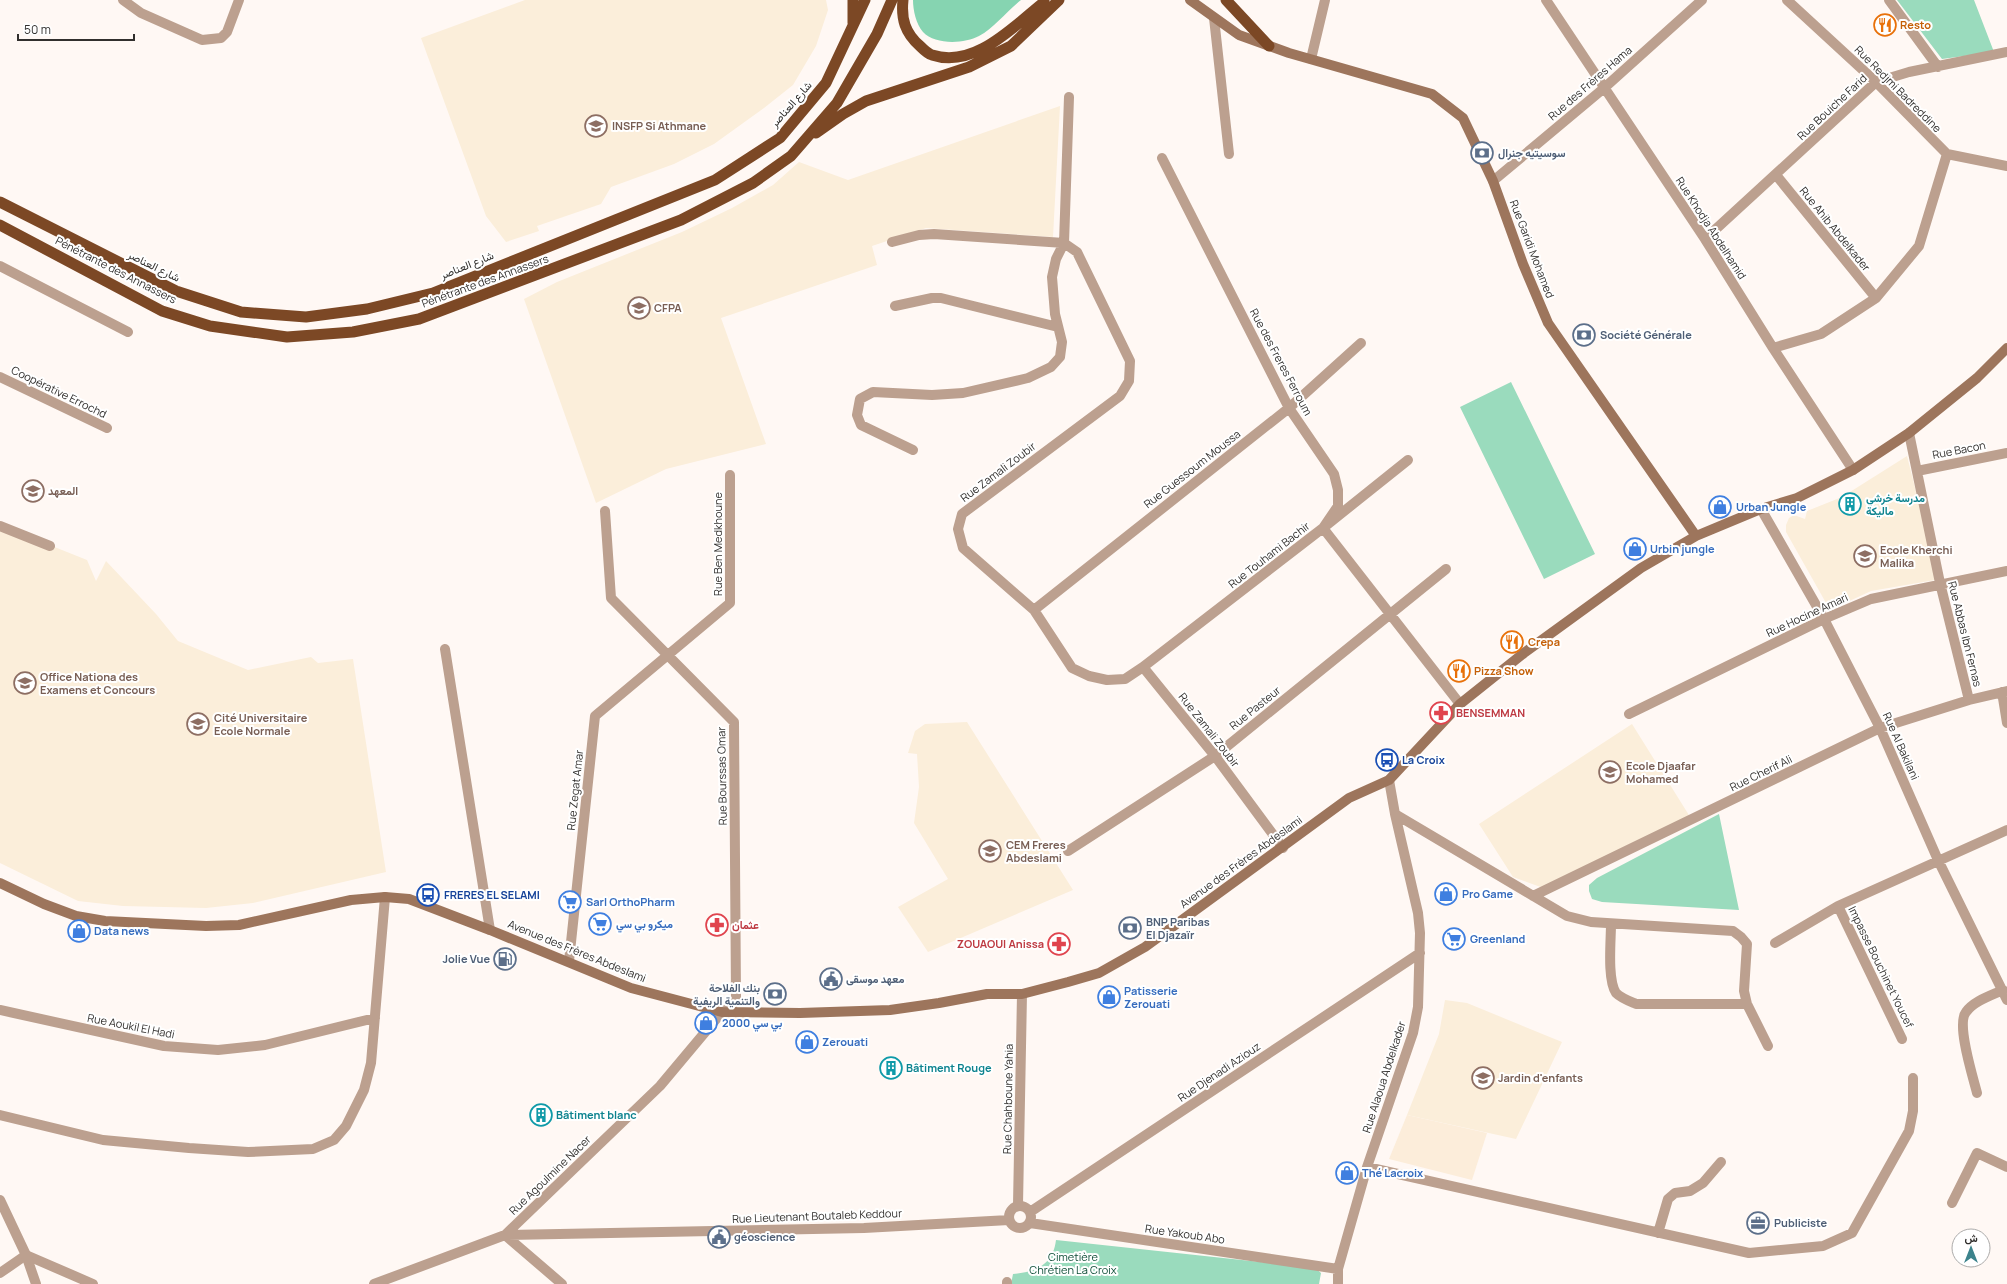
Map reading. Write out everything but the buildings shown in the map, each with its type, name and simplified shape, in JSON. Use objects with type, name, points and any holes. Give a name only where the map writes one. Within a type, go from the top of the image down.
[{"type":"highway","points":[[853,0],[853,28]]},
{"type":"highway","name":"شارع العناصر","points":[[0,202],[176,291],[241,312],[306,317],[367,309],[433,293],[715,180],[780,138],[826,83],[865,0]]},
{"type":"highway","name":"Pénétrante des Annassers","points":[[0,226],[162,311],[210,326],[287,338],[353,332],[419,319],[681,220],[753,183],[791,156],[837,103],[877,34],[892,0]]},
{"type":"highway","points":[[903,0],[901,17],[912,40],[931,55],[958,58],[986,47],[1043,3],[1044,0]]},
{"type":"highway","points":[[801,144],[843,114],[866,101],[969,67],[1011,46],[1059,0]]},
{"type":"highway","points":[[1226,0],[1270,46]]},
{"type":"main road","name":"Rue Garidi Mohamed","points":[[1190,0],[1239,35],[1289,53],[1432,94],[1463,118],[1493,181],[1548,323],[1696,536]]},
{"type":"main road","name":"Avenue des Frères Abdeslami","points":[[0,883],[44,904],[76,916],[105,920],[206,926],[238,925],[351,900],[385,897],[409,899],[569,961],[631,988],[722,1012],[800,1013],[890,1010],[987,994],[1022,994],[1099,973],[1145,947],[1283,848],[1349,798],[1389,780],[1460,704],[1524,653],[1641,568],[1696,536],[1761,509],[1797,498],[1853,470],[1909,433],[1977,378],[2007,348]]},
{"type":"street","points":[[123,0],[141,14],[202,40],[221,38],[227,32],[239,0]]},
{"type":"street","points":[[1311,59],[1325,0]]},
{"type":"street","name":"Rue Khodja Abdelhamid","points":[[1546,0],[1603,88],[1705,239],[1773,348],[1853,470]]},
{"type":"street","name":"Rue des Frères Hama","points":[[1493,181],[1603,88],[1702,0]]},
{"type":"street","name":"Rue Redjmi Badreddine","points":[[1787,0],[1876,82],[1947,154]]},
{"type":"street","points":[[1889,0],[1938,67]]},
{"type":"street","points":[[1214,18],[1229,154]]},
{"type":"street","name":"Rue Bouiche Farid","points":[[1705,239],[1876,82],[1909,72],[2007,52]]},
{"type":"street","points":[[913,450],[862,425],[857,415],[860,399],[873,392],[932,395],[963,393],[1028,378],[1051,367],[1060,357],[1062,342],[1055,314],[1052,277],[1056,259],[1064,243],[1069,97]]},
{"type":"street","points":[[1773,348],[1821,334],[1876,298],[1919,246],[1947,154],[2007,166]]},
{"type":"street","name":"Rue des Freres Ferroum","points":[[1162,158],[1289,408],[1334,474],[1338,490],[1338,506],[1324,528]]},
{"type":"street","name":"Rue Ahib Abdelkader","points":[[1776,175],[1876,298]]},
{"type":"street","points":[[892,242],[919,235],[934,234],[1064,243]]},
{"type":"street","name":"Rue Zamali Zoubir","points":[[1064,243],[1077,252],[1130,361],[1129,381],[1120,396],[962,514],[958,529],[963,548],[1034,610],[1072,668],[1089,676],[1107,680],[1125,679],[1144,667],[1215,756],[1283,848]]},
{"type":"street","points":[[0,266],[128,332]]},
{"type":"street","points":[[895,306],[932,298],[941,298],[1058,327]]},
{"type":"street","name":"Rue Guessoum Moussa","points":[[1034,610],[1289,408],[1361,343]]},
{"type":"street","name":"Coopérative Errochd","points":[[0,377],[107,428]]},
{"type":"street","name":"Rue Abbas Ibn Fernas","points":[[1909,433],[1940,583],[1970,700]]},
{"type":"street","name":"Rue Bacon","points":[[1917,471],[2007,453]]},
{"type":"street","name":"Rue Touhami Bachir","points":[[1144,667],[1324,528],[1408,460]]},
{"type":"street","name":"Rue Ben Medkhoune","points":[[668,656],[730,603],[730,475]]},
{"type":"street","name":"Rue Al Bakilani","points":[[1761,509],[1824,620],[1880,728],[1938,860],[2005,995]]},
{"type":"street","name":"Rue Bourssas Omar","points":[[605,511],[611,598],[734,722],[736,997],[733,1005],[722,1012]]},
{"type":"street","points":[[0,526],[50,546]]},
{"type":"street","points":[[1324,528],[1460,704]]},
{"type":"street","name":"Rue Pasteur","points":[[1068,851],[1215,756],[1446,569]]},
{"type":"street","name":"Rue Hocine Amari","points":[[1629,714],[1824,620],[1872,599],[1940,583],[2007,571]]},
{"type":"street","points":[[445,649],[490,930]]},
{"type":"street","name":"Rue Zegat Amar","points":[[569,961],[595,716],[668,656]]},
{"type":"street","points":[[2004,692],[2007,723]]},
{"type":"street","name":"Rue Cherif Ali","points":[[1533,896],[1880,728],[1970,700],[2004,692]]},
{"type":"street","name":"Rue Alaoua Abdelkader","points":[[1338,1284],[1338,1268],[1367,1167],[1413,1033],[1418,1008],[1420,933],[1418,913],[1395,814],[1389,780]]},
{"type":"street","points":[[1395,814],[1567,916],[1590,922],[1611,924],[1733,931],[1742,936],[1747,944],[1744,992],[1747,1004],[1768,1046]]},
{"type":"street","points":[[1775,943],[1838,906],[2007,830]]},
{"type":"street","points":[[0,1115],[103,1140],[248,1152],[313,1149],[334,1140],[346,1126],[364,1090],[371,1063],[385,897]]},
{"type":"street","name":"Impasse Bouchinet Youcef","points":[[1838,906],[1902,1039]]},
{"type":"street","points":[[1611,924],[1612,981],[1616,993],[1624,999],[1636,1004],[1747,1004]]},
{"type":"street","name":"Rue Djenadi Aziouz","points":[[1030,1212],[1420,953]]},
{"type":"street","name":"Rue Chahboune Yahia","points":[[1018,1205],[1022,994]]},
{"type":"street","points":[[1977,1093],[1962,1026],[1964,1013],[1974,1004],[2005,995]]},
{"type":"street","name":"Rue Aoukil El Hadi","points":[[0,1010],[164,1046],[218,1050],[265,1045],[375,1018]]},
{"type":"street","name":"Rue Agoulmine Nacer","points":[[374,1284],[505,1235],[660,1086],[722,1012]]},
{"type":"street","points":[[1367,1167],[1749,1253],[1823,1246],[1852,1233],[1909,1131],[1913,1111],[1913,1078]]},
{"type":"street","points":[[1952,1203],[1977,1154],[2007,1167]]},
{"type":"street","points":[[1658,1233],[1668,1199],[1676,1193],[1690,1191],[1703,1183],[1721,1162]]},
{"type":"street","points":[[0,1200],[26,1255],[36,1284]]},
{"type":"street","points":[[1018,1205],[1026,1207],[1030,1212],[1032,1216],[1030,1223],[1024,1228],[1016,1228],[1009,1220],[1009,1212],[1018,1205]]},
{"type":"street","name":"Rue Lieutenant Boutaleb Keddour","points":[[505,1235],[864,1228],[1009,1220]]},
{"type":"street","name":"Rue Yakoub Abo","points":[[1030,1223],[1338,1268]]},
{"type":"street","points":[[505,1235],[559,1283]]},
{"type":"street","points":[[0,1273],[26,1255]]},
{"type":"street","points":[[26,1255],[93,1284]]},
{"type":"shaded area","name":"INSFP Si Athmane","points":[[525,0],[826,0],[828,10],[816,46],[793,85],[764,108],[714,144],[674,164],[611,187],[601,204],[537,226],[539,231],[506,242],[486,216],[421,38]]},
{"type":"shaded area","name":"CFPA","points":[[1060,106],[1053,237],[926,228],[872,246],[877,265],[721,318],[766,444],[666,469],[596,503],[524,299],[557,282],[682,232],[732,208],[773,185],[799,162],[848,180]]},
{"type":"shaded area","name":"Ecole Kherchi Malika","points":[[1907,456],[1926,531],[1935,580],[1871,591],[1830,610],[1786,532],[1786,525],[1789,518],[1794,515],[1805,519],[1807,511],[1842,497]]},
{"type":"shaded area","name":"Cité Universitaire Ecole Normale","points":[[0,530],[27,536],[87,560],[96,581],[106,561],[156,614],[178,641],[248,670],[311,657],[318,663],[353,659],[386,872],[253,903],[206,908],[123,906],[78,901],[0,863]]},
{"type":"shaded area","name":"CEM Freres Abdeslami","points":[[967,722],[1073,890],[928,952],[898,907],[948,879],[914,823],[919,787],[917,754],[908,753],[915,731],[925,724]]},
{"type":"shaded area","name":"Ecole Djaafar Mohamed","points":[[1632,724],[1692,820],[1546,889],[1513,877],[1479,824]]},
{"type":"shaded area","name":"Jardin d'enfants","points":[[1445,1000],[1467,1003],[1562,1042],[1516,1139],[1407,1115],[1439,1034]]},
{"type":"shaded area","points":[[1407,1115],[1487,1133],[1472,1180],[1389,1159]]},
{"type":"green space","points":[[913,0],[1021,0],[985,33],[966,41],[950,42],[935,39],[923,32],[915,17]]},
{"type":"green space","points":[[1897,0],[1974,0],[1994,52],[1942,59]]},
{"type":"green space","points":[[1511,382],[1595,554],[1544,579],[1460,407]]},
{"type":"green space","points":[[1719,814],[1739,910],[1602,902],[1592,899],[1589,891],[1589,885],[1597,878]]},
{"type":"green space","name":"Cimetière Chrétien La Croix","points":[[1056,1240],[1315,1268],[1321,1273],[1319,1284],[1011,1284],[1013,1274],[1029,1271],[1042,1266],[1051,1256]]},
{"type":"place","name":"Resto","points":[[1885,25]]},
{"type":"place","name":"INSFP Si Athmane","points":[[596,126]]},
{"type":"place","name":"سوسيتيه جنرال","points":[[1482,153]]},
{"type":"place","name":"CFPA","points":[[639,308]]},
{"type":"place","name":"Société Générale","points":[[1584,335]]},
{"type":"place","name":"المعهد","points":[[33,491]]},
{"type":"place","name":"مدرسة خرشي ماليكة","points":[[1850,504]]},
{"type":"place","name":"Urban Jungle","points":[[1720,507]]},
{"type":"place","name":"Urbin jungle","points":[[1635,549]]},
{"type":"place","name":"Ecole Kherchi Malika","points":[[1865,556]]},
{"type":"place","name":"Crepa","points":[[1512,642]]},
{"type":"place","name":"Pizza Show","points":[[1459,671]]},
{"type":"place","name":"Office Nationa des Examens et Concours","points":[[25,683]]},
{"type":"place","name":"BENSEMMAN","points":[[1441,713]]},
{"type":"place","name":"Cité Universitaire Ecole Normale","points":[[198,724]]},
{"type":"place","name":"La Croix","points":[[1387,760]]},
{"type":"place","name":"Ecole Djaafar Mohamed","points":[[1610,772]]},
{"type":"place","name":"CEM Freres Abdeslami","points":[[990,851]]},
{"type":"place","name":"Pro Game","points":[[1446,894]]},
{"type":"place","name":"FRERES EL SELAMI","points":[[428,895]]},
{"type":"place","name":"Sarl OrthoPharm","points":[[570,902]]},
{"type":"place","name":"ميكرو بي سي","points":[[600,924]]},
{"type":"place","name":"عثمان","points":[[717,925]]},
{"type":"place","name":"BNP Paribas El Djazaïr","points":[[1130,928]]},
{"type":"place","name":"Data news","points":[[79,931]]},
{"type":"place","name":"Greenland","points":[[1454,939]]},
{"type":"place","name":"ZOUAOUI Anissa","points":[[1059,944]]},
{"type":"place","name":"Jolie Vue","points":[[505,959]]},
{"type":"place","name":"معهد موسقى","points":[[831,979]]},
{"type":"place","name":"بنك الفلاحة والتنمية الريفية","points":[[775,994]]},
{"type":"place","name":"Patisserie Zerouati","points":[[1109,997]]},
{"type":"place","name":"بي سي 2000","points":[[706,1023]]},
{"type":"place","name":"Zerouati","points":[[807,1042]]},
{"type":"place","name":"Bâtiment Rouge","points":[[891,1068]]},
{"type":"place","name":"Jardin d'enfants","points":[[1483,1078]]},
{"type":"place","name":"Bâtiment blanc","points":[[541,1115]]},
{"type":"place","name":"Thé Lacroix","points":[[1347,1173]]},
{"type":"place","name":"Publiciste","points":[[1758,1223]]},
{"type":"place","name":"géoscience","points":[[719,1237]]}]
